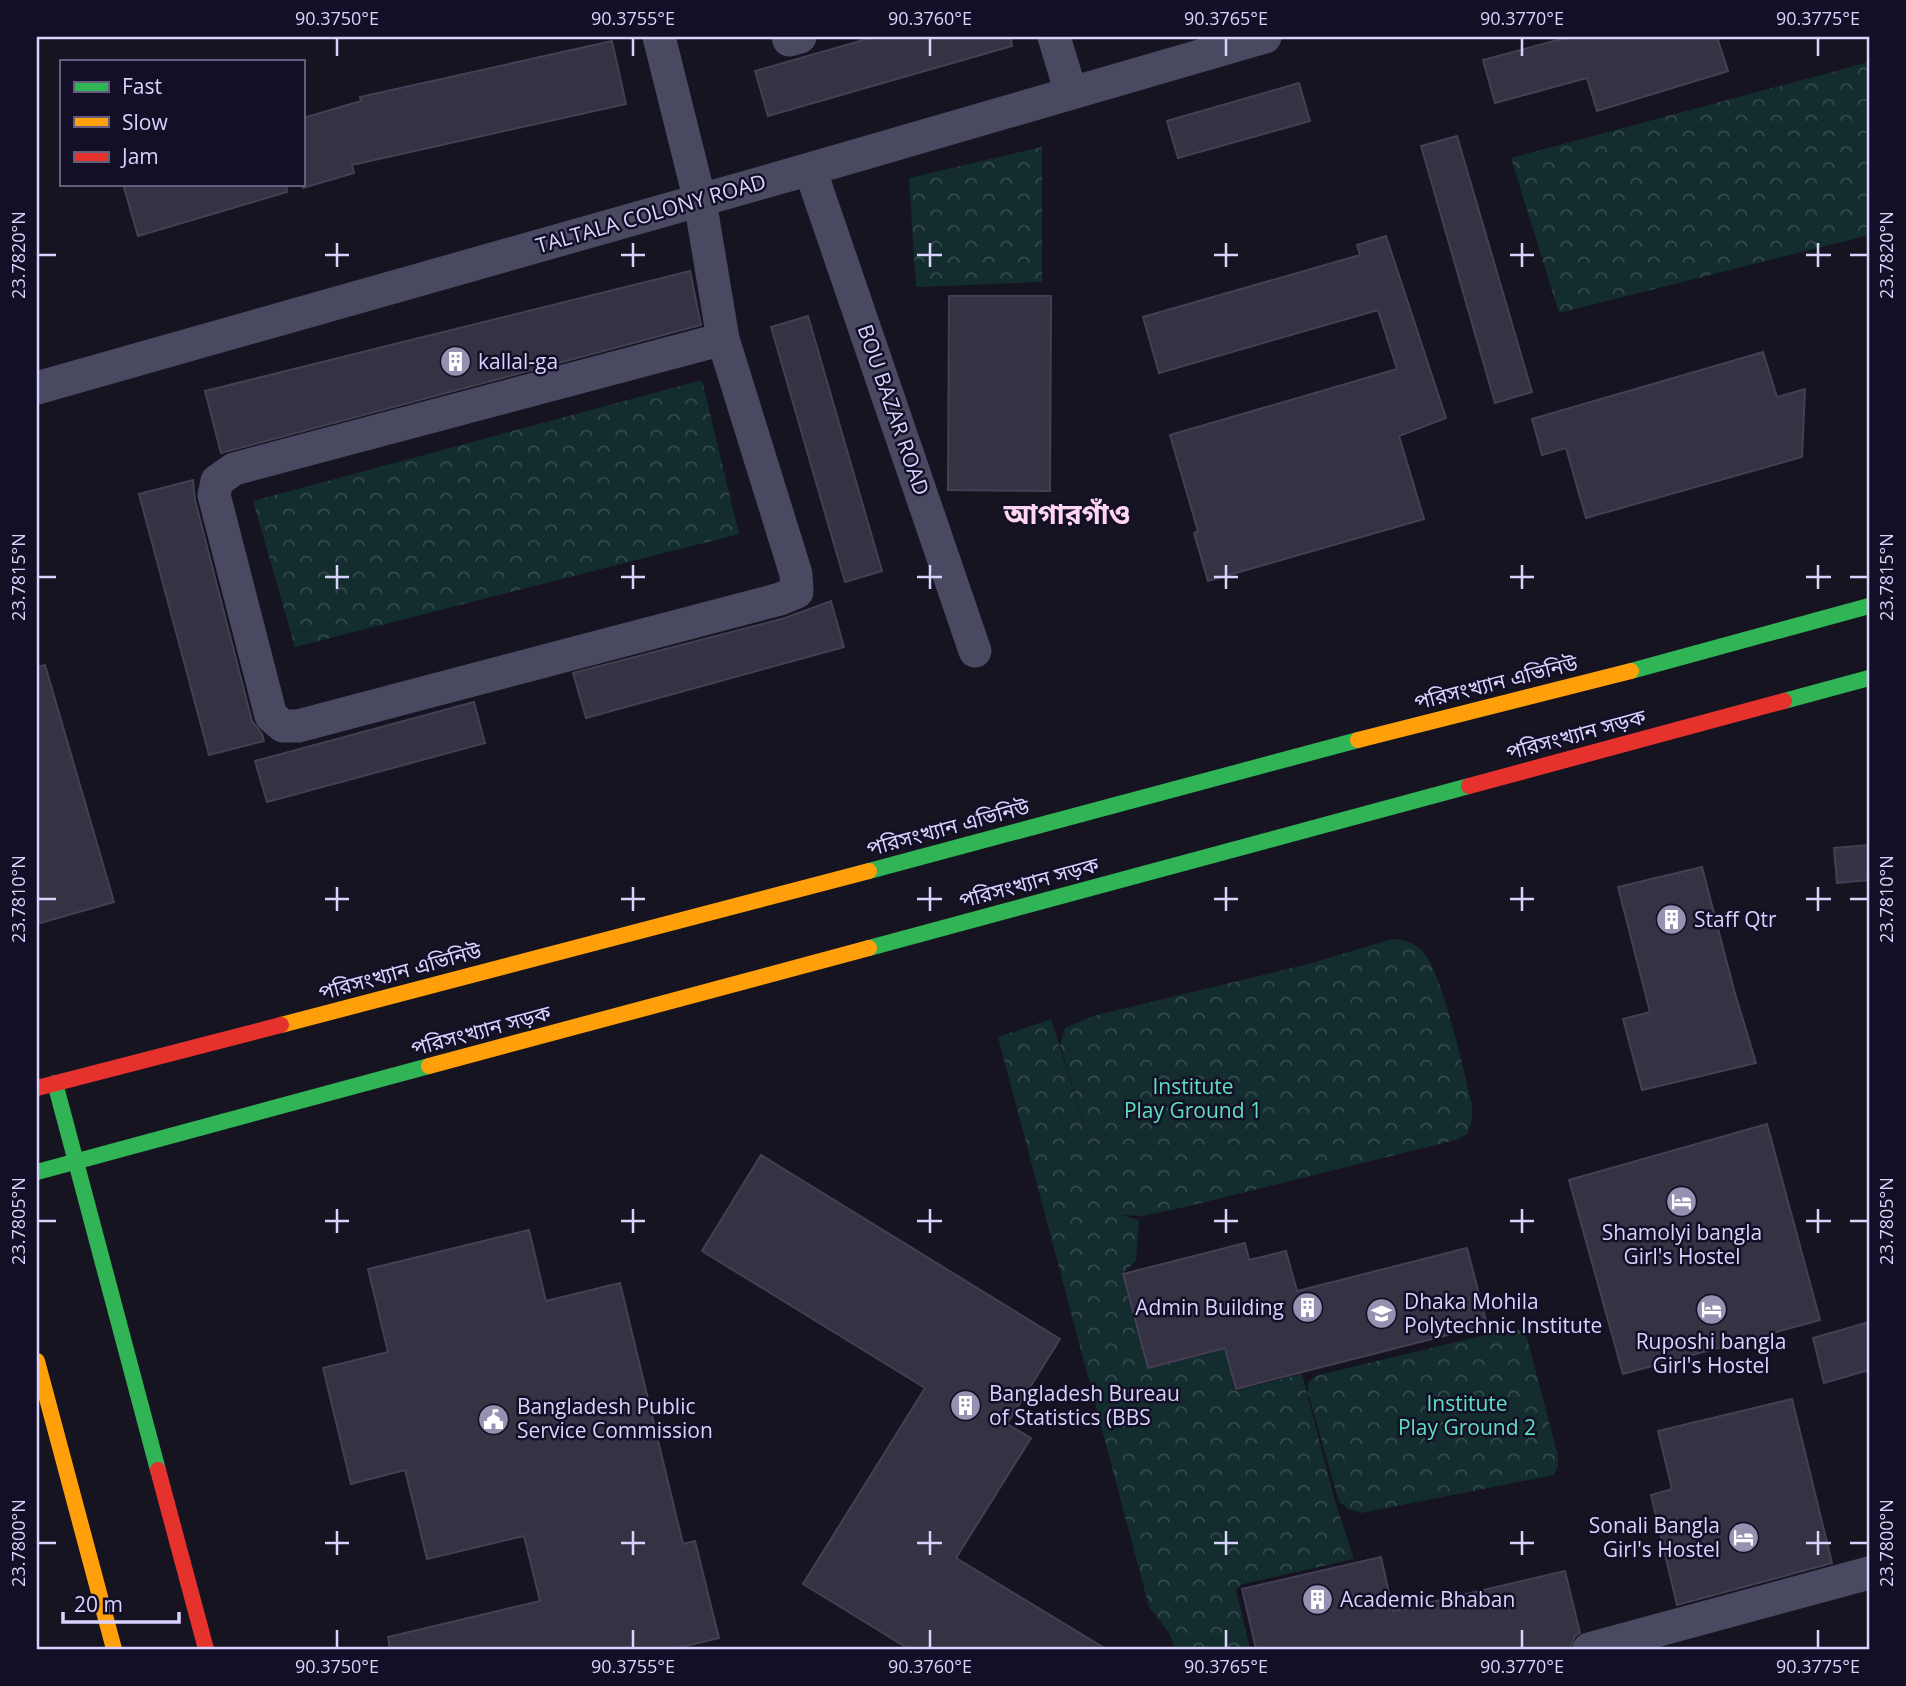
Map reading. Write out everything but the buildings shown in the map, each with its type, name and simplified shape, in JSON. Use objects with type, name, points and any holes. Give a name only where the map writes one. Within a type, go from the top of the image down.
[{"type":"street","points":[[659,37],[700,201],[723,339],[796,574],[797,592],[780,599],[298,726],[283,726],[271,716],[214,495],[217,481],[234,469],[723,339]]},
{"type":"street","points":[[788,37],[789,40],[800,37]]},
{"type":"street","points":[[1054,37],[1071,93]]},
{"type":"street","name":"TALTALA COLONY ROAD","points":[[37,388],[700,201],[1265,37]]},
{"type":"street","name":"BOU BAZAR ROAD","points":[[810,169],[975,651]]},
{"type":"street","name":"পরিসংখ্যান এভিনিউ","points":[[37,1088],[755,902],[1869,606]]},
{"type":"street","name":"পরিসংখ্যান সড়ক","points":[[37,1172],[1869,678]]},
{"type":"street","points":[[55,1083],[206,1649]]},
{"type":"street","points":[[37,1361],[114,1649]]},
{"type":"street","points":[[1589,1649],[1867,1580]]},
{"type":"green space","points":[[1869,62],[1869,235],[1559,313],[1511,158]]},
{"type":"green space","points":[[1042,147],[1042,282],[916,287],[909,178]]},
{"type":"green space","points":[[702,380],[739,534],[295,647],[253,501]]},
{"type":"green space","name":"Institute Play Ground 1","points":[[1392,939],[1408,942],[1419,948],[1430,962],[1437,979],[1472,1104],[1468,1133],[1456,1140],[1185,1207],[1143,1216],[1122,1215],[1139,1220],[1136,1260],[1122,1275],[1147,1369],[1225,1349],[1235,1391],[1302,1374],[1335,1501],[1354,1559],[1243,1584],[1236,1589],[1250,1649],[1175,1649],[1169,1633],[1149,1607],[998,1037],[1051,1019],[1099,1173],[1060,1045],[1065,1028],[1093,1016],[1312,963]]},
{"type":"green space","name":"Institute Play Ground 2","points":[[1510,1329],[1521,1330],[1527,1338],[1558,1456],[1554,1475],[1361,1513],[1339,1502],[1308,1393],[1308,1383],[1315,1376]]},
{"type":"traffic: fast","points":[[1631,671],[1869,606]]},
{"type":"traffic: fast","points":[[1784,701],[1869,678]]},
{"type":"traffic: fast","points":[[869,871],[1358,740]]},
{"type":"traffic: fast","points":[[869,948],[1469,786]]},
{"type":"traffic: fast","points":[[37,1172],[429,1066]]},
{"type":"traffic: fast","points":[[55,1083],[158,1470]]},
{"type":"traffic: slow","points":[[1358,740],[1631,671]]},
{"type":"traffic: slow","points":[[281,1025],[869,871]]},
{"type":"traffic: slow","points":[[429,1066],[869,948]]},
{"type":"traffic: slow","points":[[37,1361],[114,1649]]},
{"type":"traffic: jam","points":[[1469,786],[1784,701]]},
{"type":"traffic: jam","points":[[37,1088],[281,1025]]},
{"type":"traffic: jam","points":[[158,1470],[206,1649]]},
{"type":"place","name":"kallal-ga","points":[[455,362]]},
{"type":"place","name":"Staff Qtr","points":[[1671,920]]},
{"type":"place","name":"Shamolyi bangla Girl's Hostel","points":[[1682,1201]]},
{"type":"place","name":"Admin Building","points":[[1307,1308]]},
{"type":"place","name":"Ruposhi bangla Girl's Hostel","points":[[1711,1310]]},
{"type":"place","name":"Dhaka Mohila Polytechnic Institute","points":[[1381,1314]]},
{"type":"place","name":"Bangladesh Bureau of Statistics (BBS","points":[[966,1406]]},
{"type":"place","name":"Bangladesh Public Service Commission","points":[[494,1419]]},
{"type":"place","name":"Sonali Bangla Girl's Hostel","points":[[1743,1538]]},
{"type":"place","name":"Academic Bhaban","points":[[1317,1600]]},
{"type":"district","name":"আগারগাঁও","points":[[1067,514]]}]
